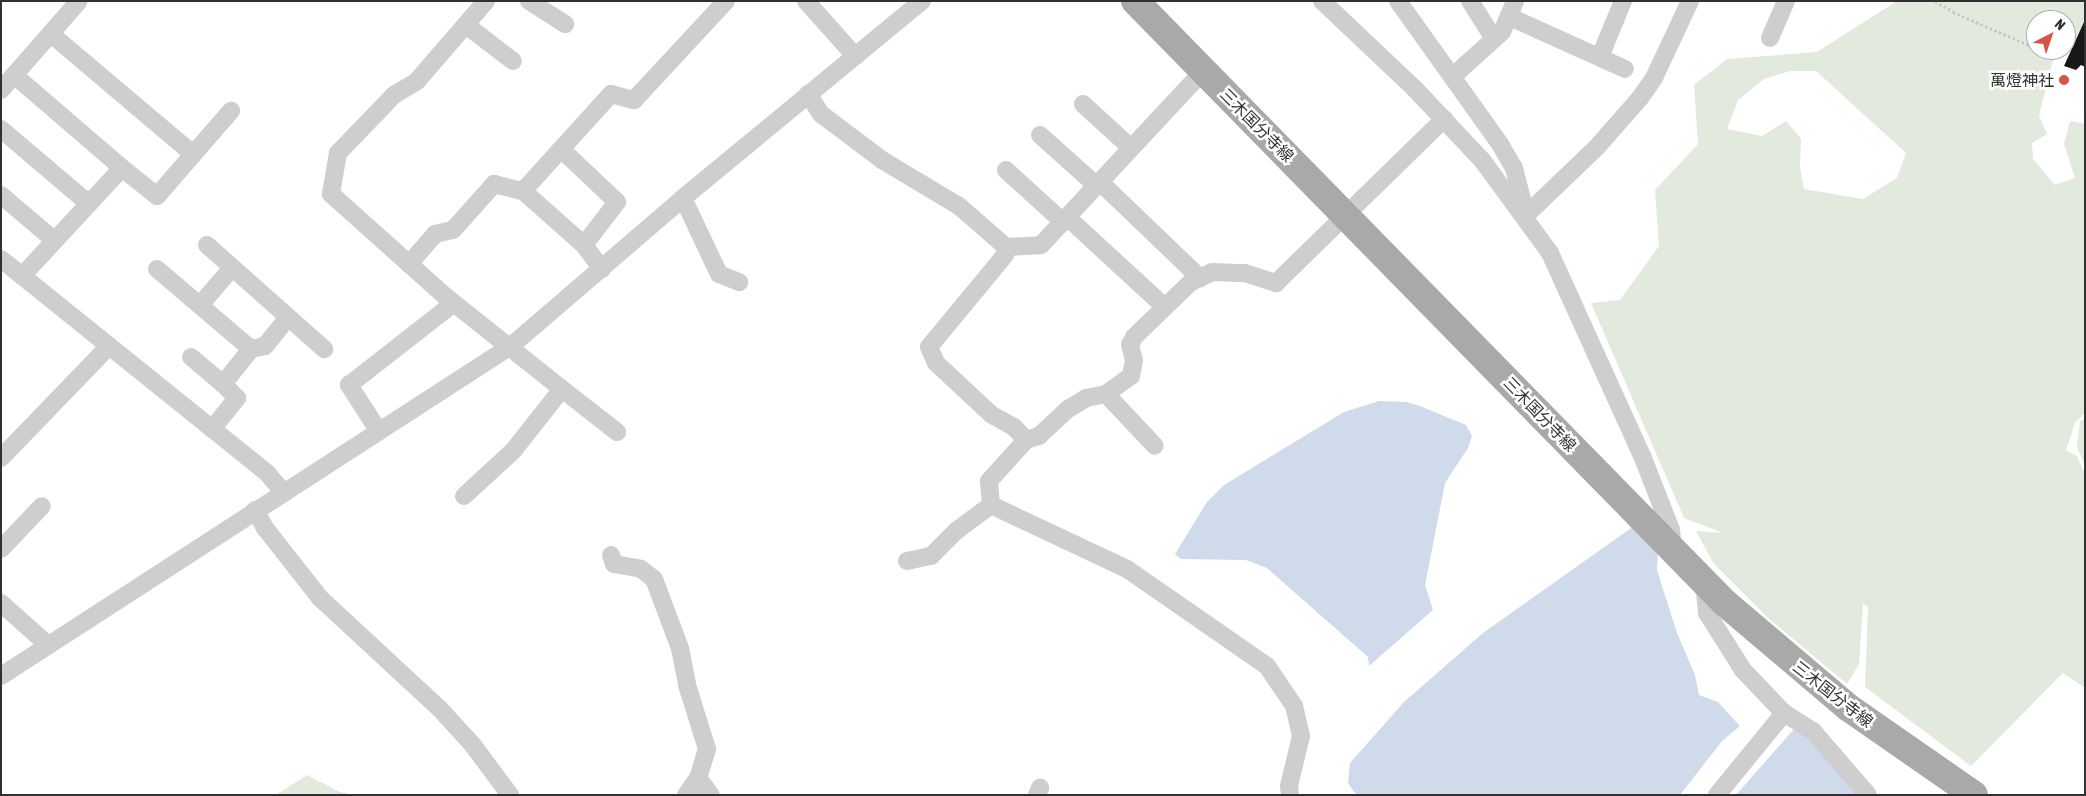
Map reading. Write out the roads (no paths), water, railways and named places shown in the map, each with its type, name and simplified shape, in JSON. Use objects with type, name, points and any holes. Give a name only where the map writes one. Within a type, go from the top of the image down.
[{"type":"main road","name":"三木国分寺線","points":[[1135,1],[1673,549],[1704,583],[1798,668],[1849,708],[1974,795]]},
{"type":"street","points":[[1,90],[79,1]]},
{"type":"street","points":[[486,1],[417,81],[394,95],[338,153],[331,194],[454,303],[511,346],[617,432]]},
{"type":"street","points":[[529,1],[565,24]]},
{"type":"street","points":[[523,191],[611,94],[634,100],[726,1]]},
{"type":"street","points":[[806,1],[856,56]]},
{"type":"street","points":[[1,676],[378,430],[511,346],[683,198],[922,1]]},
{"type":"street","points":[[1322,1],[1444,120],[1482,160],[1526,215],[1550,253],[1605,370],[1671,530],[1673,549]]},
{"type":"street","points":[[1398,1],[1475,106],[1514,168],[1526,215]]},
{"type":"street","points":[[1470,1],[1494,39]]},
{"type":"street","points":[[1600,57],[1623,1]]},
{"type":"street","points":[[1526,215],[1597,147],[1640,98],[1654,78],[1690,1]]},
{"type":"street","points":[[1770,38],[1786,1]]},
{"type":"street","points":[[1452,77],[1494,39],[1512,9],[1625,69]]},
{"type":"street","points":[[466,25],[513,61]]},
{"type":"street","points":[[50,34],[193,154]]},
{"type":"street","points":[[808,94],[821,114],[882,160],[959,206],[1006,247],[1042,245],[1203,71]]},
{"type":"street","points":[[14,75],[122,168],[158,196],[231,111]]},
{"type":"street","points":[[1083,104],[1131,148]]},
{"type":"street","points":[[990,505],[989,481],[1026,440],[1040,436],[1068,409],[1086,398],[1106,394],[1131,376],[1134,360],[1130,346],[1134,337],[1200,278],[1212,272],[1245,273],[1276,283],[1444,120]]},
{"type":"street","points":[[1,129],[88,203]]},
{"type":"street","points":[[1040,135],[1098,184],[1200,278]]},
{"type":"street","points":[[562,149],[618,202],[584,245]]},
{"type":"street","points":[[22,276],[122,168]]},
{"type":"street","points":[[1006,170],[1065,219],[1165,308]]},
{"type":"street","points":[[409,264],[435,234],[453,230],[494,184],[523,191],[584,245],[602,269]]},
{"type":"street","points":[[1,195],[54,240]]},
{"type":"street","points":[[683,198],[719,274],[739,282]]},
{"type":"street","points":[[207,245],[324,349]]},
{"type":"street","points":[[1006,247],[1005,255],[929,347],[936,363],[992,415],[1014,427],[1026,440]]},
{"type":"street","points":[[1,259],[268,474],[284,493]]},
{"type":"street","points":[[200,305],[232,268]]},
{"type":"street","points":[[157,269],[251,349]]},
{"type":"street","points":[[378,430],[349,385],[454,303]]},
{"type":"street","points":[[223,384],[251,349],[265,346],[288,318]]},
{"type":"street","points":[[1,458],[109,346]]},
{"type":"street","points":[[191,357],[237,398],[212,428]]},
{"type":"street","points":[[464,496],[513,451],[562,389]]},
{"type":"street","points":[[1106,394],[1155,446]]},
{"type":"street","points":[[907,561],[931,556],[956,531],[990,505]]},
{"type":"street","points":[[990,505],[1127,569],[1266,666],[1294,706],[1301,736],[1289,786],[1290,795]]},
{"type":"street","points":[[1,549],[42,506]]},
{"type":"street","points":[[255,510],[265,528],[320,598],[440,709],[472,744],[510,795]]},
{"type":"street","points":[[611,554],[614,564],[641,568],[654,579],[680,648],[687,685],[707,749],[698,778],[686,795]]},
{"type":"street","points":[[1704,583],[1707,613],[1716,631],[1755,686],[1784,713],[1813,731],[1868,795]]},
{"type":"street","points":[[1,603],[48,645]]},
{"type":"street","points":[[1717,795],[1784,713]]},
{"type":"street","points":[[698,778],[711,795]]},
{"type":"water","points":[[1379,401],[1407,402],[1420,406],[1466,425],[1472,436],[1468,448],[1445,483],[1425,585],[1433,610],[1369,666],[1368,657],[1267,568],[1246,560],[1181,559],[1175,554],[1207,502],[1224,485],[1344,412]]},
{"type":"water","points":[[1634,526],[1658,551],[1657,570],[1677,633],[1695,675],[1699,695],[1718,702],[1740,726],[1722,741],[1680,795],[1358,795],[1354,792],[1348,783],[1350,763],[1404,702],[1483,633]]},
{"type":"water","points":[[1794,729],[1800,730],[1861,795],[1736,795]]},
{"type":"place","name":"萬燈神社","points":[[2064,80]]}]
